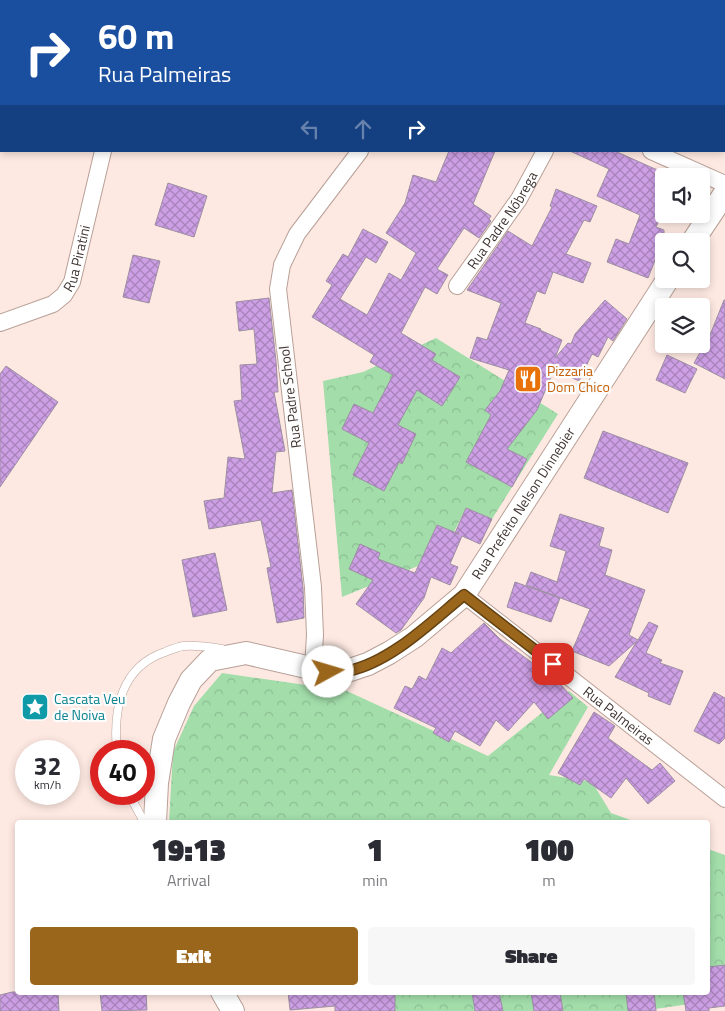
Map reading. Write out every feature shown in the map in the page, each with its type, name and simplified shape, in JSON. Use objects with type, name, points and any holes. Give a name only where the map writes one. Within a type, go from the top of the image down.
[{"type":"street","name":"Rua Piratini","points":[[0,324],[53,304],[64,295],[72,282],[103,152]]},
{"type":"street","name":"Rua Padre School","points":[[313,668],[315,635],[313,587],[278,290],[282,265],[297,234],[359,152]]},
{"type":"street","name":"Rua Padre Nóbrega","points":[[457,286],[519,199],[544,152]]},
{"type":"street","points":[[654,152],[725,184]]},
{"type":"street","points":[[698,233],[725,193]]},
{"type":"street","name":"Rua Prefeito Nelson Dinnebier","points":[[154,820],[157,783],[164,739],[178,702],[191,680],[210,660],[246,653],[328,672],[347,671],[368,664],[414,637],[464,595],[662,288]]},
{"type":"street","name":"Rua Palmeiras","points":[[464,595],[725,799]]},
{"type":"street","points":[[224,995],[233,1011]]},
{"type":"lane","points":[[116,740],[118,704],[129,677],[153,656],[182,646],[246,653]]},
{"type":"lane","points":[[135,805],[143,820]]},
{"type":"green space","points":[[436,338],[558,414],[492,519],[466,508],[454,532],[437,525],[418,566],[342,597],[323,381],[363,372]]},
{"type":"green space","points":[[222,673],[347,691],[488,756],[569,691],[588,707],[549,775],[592,782],[611,813],[630,820],[169,820],[173,752],[194,706]]},
{"type":"green space","points":[[710,850],[725,855],[725,999],[641,1011],[393,1011],[394,995],[710,995]]},
{"type":"building","points":[[449,152],[495,152],[473,204],[491,216],[489,219],[491,221],[479,238],[464,228],[437,269],[448,275],[437,294],[425,287],[401,333],[436,354],[432,360],[460,377],[442,406],[417,390],[398,425],[416,434],[402,464],[399,462],[384,491],[353,475],[369,443],[342,429],[354,404],[373,413],[393,375],[370,362],[374,355],[312,317],[332,285],[326,281],[343,254],[348,257],[363,229],[388,242],[376,263],[366,257],[340,299],[367,315],[389,273],[401,280],[416,253],[386,233],[405,203],[413,175],[436,182]]},
{"type":"building","points":[[572,152],[617,152],[655,169],[655,223],[658,223],[656,227],[664,230],[664,233],[655,233],[655,260],[648,278],[607,262],[616,239],[629,244],[640,215],[597,196],[609,169]]},
{"type":"building","points":[[168,183],[207,196],[194,237],[155,225]]},
{"type":"building","points":[[556,189],[597,206],[590,222],[584,220],[566,254],[591,263],[583,283],[553,272],[545,294],[537,291],[525,323],[562,340],[555,358],[568,343],[571,344],[575,334],[605,300],[627,319],[613,341],[608,337],[598,357],[592,354],[579,381],[551,368],[548,375],[551,377],[537,410],[507,449],[527,459],[512,487],[466,462],[491,415],[485,410],[500,391],[509,370],[470,358],[477,337],[487,340],[501,303],[467,290],[508,231],[532,246],[552,207],[550,206]]},
{"type":"building","points":[[133,255],[160,261],[149,303],[123,297]]},
{"type":"building","points":[[269,298],[278,392],[274,392],[285,451],[276,452],[272,493],[292,490],[303,588],[304,618],[277,623],[267,568],[271,567],[261,520],[209,529],[204,501],[224,498],[228,457],[245,459],[234,401],[242,400],[240,365],[257,364],[254,329],[239,331],[236,302]]},
{"type":"building","points":[[725,300],[725,379],[694,363],[700,353],[710,353],[710,335]]},
{"type":"building","points":[[667,355],[697,369],[685,393],[656,380]]},
{"type":"building","points":[[6,366],[58,402],[0,487],[0,374]]},
{"type":"building","points":[[603,431],[688,463],[668,513],[584,478]]},
{"type":"building","points":[[466,508],[492,519],[480,544],[462,536],[450,564],[458,567],[450,585],[431,577],[424,598],[401,630],[396,633],[356,604],[373,580],[349,569],[360,544],[380,553],[378,559],[415,573],[437,525],[455,532]]},
{"type":"building","points":[[560,514],[604,528],[599,546],[612,550],[605,575],[645,590],[629,635],[638,640],[649,622],[658,626],[646,653],[662,660],[660,663],[683,671],[670,705],[648,696],[649,693],[615,677],[637,641],[609,666],[572,651],[590,609],[526,585],[531,572],[557,582],[566,551],[550,546]]},
{"type":"building","points":[[215,553],[227,610],[193,617],[182,560]]},
{"type":"building","points":[[515,582],[560,598],[551,622],[507,607]]},
{"type":"building","points":[[484,623],[500,639],[558,682],[573,698],[548,719],[534,702],[508,731],[496,720],[480,746],[455,731],[449,742],[433,733],[436,728],[394,708],[405,686],[412,689],[419,676],[426,680],[442,648],[451,653]]},
{"type":"building","points":[[714,692],[725,698],[725,738],[719,744],[694,731]]},
{"type":"building","points":[[594,712],[615,726],[608,738],[652,770],[660,763],[675,781],[648,804],[626,778],[611,798],[584,779],[580,785],[558,773]]},
{"type":"building","points":[[725,965],[725,1006],[709,1008],[709,1011],[686,1011],[683,995],[710,995],[710,967]]},
{"type":"building","points":[[15,992],[15,995],[58,995],[59,1011],[0,1011],[0,995]]},
{"type":"building","points":[[100,995],[146,995],[147,1010],[102,1011]]},
{"type":"building","points":[[288,995],[395,995],[395,1011],[335,1011],[335,1006],[290,1010]]},
{"type":"building","points":[[472,995],[500,995],[503,1011],[475,1011]]},
{"type":"building","points":[[531,995],[560,995],[563,1011],[534,1011]]},
{"type":"building","points":[[626,995],[654,995],[656,1011],[628,1011]]},
{"type":"place","name":"Pizzaria Dom Chico","points":[[528,379]]},
{"type":"place","name":"Cascata Veu de Noiva","points":[[35,707]]},
{"type":"route","points":[[328,672],[347,671],[368,664],[389,653],[414,637],[464,595],[553,664]]}]
